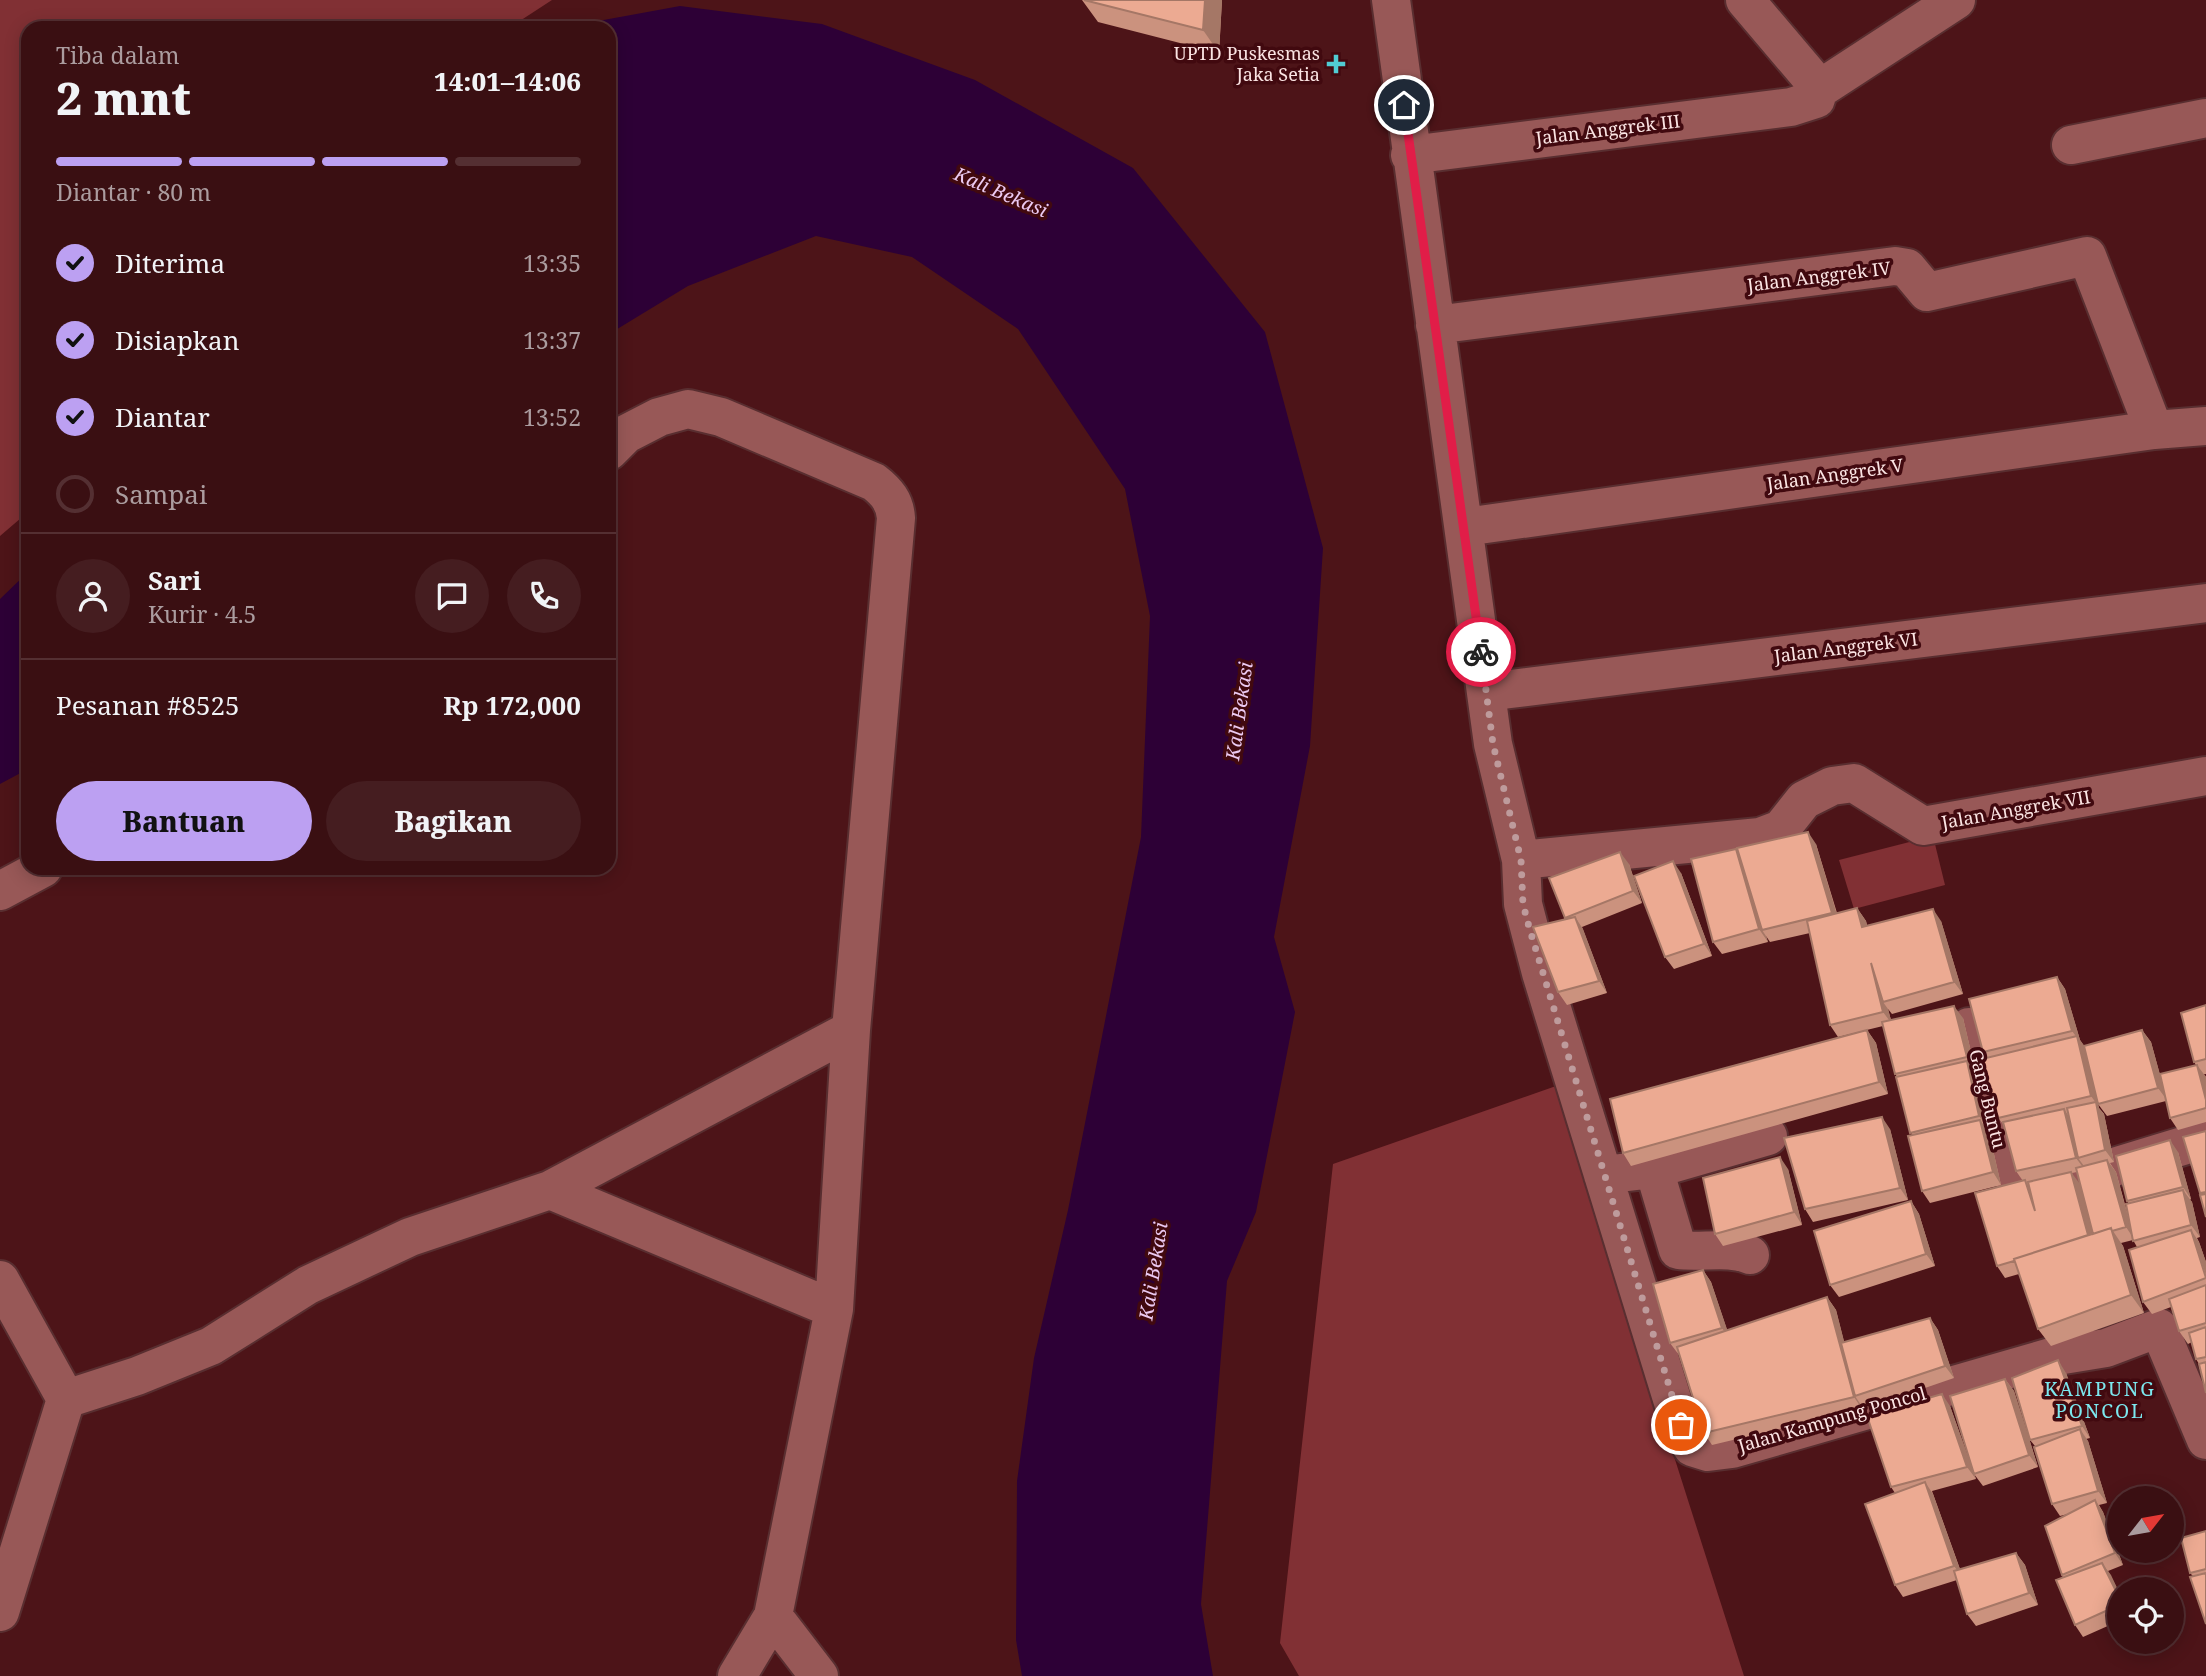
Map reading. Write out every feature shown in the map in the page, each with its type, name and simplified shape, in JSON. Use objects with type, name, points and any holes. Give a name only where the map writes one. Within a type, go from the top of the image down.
[{"type":"street","points":[[1745,0],[1812,97],[1956,0]]},
{"type":"street","name":"Jalan Kampung Poncol","points":[[1399,1],[1410,155],[1465,527],[1493,744],[1521,860],[1523,904],[1541,973],[1603,1175],[1681,1425],[1692,1447],[1700,1450],[1731,1449],[2051,1357],[2106,1348],[2159,1328],[2206,1440]]},
{"type":"street","name":"Jalan Anggrek III","points":[[1410,155],[1812,97]]},
{"type":"street","points":[[2071,145],[2206,118]]},
{"type":"street","name":"Jalan Anggrek IV","points":[[1435,325],[1895,266],[1907,268],[1927,292],[2087,256],[2154,430]]},
{"type":"street","points":[[616,444],[626,435],[659,417],[688,409],[721,417],[874,482],[895,506],[851,1030],[834,1309],[773,1616],[737,1676]]},
{"type":"street","name":"Jalan Anggrek V","points":[[1465,527],[2154,430],[2206,426]]},
{"type":"street","name":"Jalan Anggrek VI","points":[[1486,692],[2206,603]]},
{"type":"street","name":"Jalan Anggrek VII","points":[[1521,860],[1760,837],[1781,829],[1804,800],[1832,786],[1854,783],[1923,826],[2206,776]]},
{"type":"street","points":[[0,891],[30,875]]},
{"type":"street","name":"Gang Buntu","points":[[1969,1027],[2004,1164],[2017,1183],[2026,1189],[2042,1189],[2206,1139]]},
{"type":"street","points":[[66,1399],[137,1376],[211,1346],[308,1285],[410,1237],[550,1190],[851,1030]]},
{"type":"street","points":[[1603,1175],[1654,1169],[1768,1136]]},
{"type":"street","points":[[1654,1169],[1678,1250]]},
{"type":"street","points":[[550,1190],[834,1309]]},
{"type":"street","points":[[1678,1250],[1738,1250],[1750,1255]]},
{"type":"street","points":[[1633,1271],[1667,1261],[1678,1250]]},
{"type":"street","points":[[0,1280],[66,1399],[0,1612]]},
{"type":"street","points":[[773,1616],[819,1676]]},
{"type":"shaded area","points":[[0,0],[552,0],[520,21],[21,21],[21,518],[0,536]]},
{"type":"shaded area","points":[[1933,836],[1945,885],[1854,909],[1839,860]]},
{"type":"shaded area","points":[[1556,1086],[1744,1676],[1299,1676],[1280,1643],[1333,1164]]},
{"type":"water","name":"Kali Bekasi","points":[[680,6],[822,24],[975,80],[1133,168],[1265,332],[1323,548],[1310,746],[1274,937],[1295,1012],[1256,1212],[1227,1281],[1201,1604],[1213,1676],[1022,1676],[1016,1640],[1017,1481],[1034,1358],[1068,1210],[1141,837],[1150,616],[1125,489],[1018,329],[912,257],[816,236],[688,286],[616,330],[616,21],[598,21]]},
{"type":"water","points":[[21,579],[21,773],[0,784],[0,599]]},
{"type":"building","points":[[1084,0],[1205,0],[1203,30]]},
{"type":"building","points":[[1808,832],[1832,913],[1762,930],[1737,848]]},
{"type":"building","points":[[1736,849],[1759,929],[1713,942],[1691,859]]},
{"type":"building","points":[[1620,852],[1633,891],[1565,918],[1549,878]]},
{"type":"building","points":[[1673,861],[1704,944],[1665,957],[1634,876]]},
{"type":"building","points":[[1857,908],[1862,927],[1933,909],[1954,982],[1883,1002],[1871,963],[1883,1012],[1830,1025],[1807,921]]},
{"type":"building","points":[[1575,917],[1599,981],[1558,992],[1533,927]]},
{"type":"building","points":[[2057,977],[2072,1031],[1983,1052],[1969,999]]},
{"type":"building","points":[[2206,1005],[2206,1059],[2194,1062],[2181,1013]]},
{"type":"building","points":[[1954,1006],[1967,1057],[1895,1074],[1882,1022]]},
{"type":"building","points":[[1867,1030],[1879,1082],[1623,1153],[1610,1099]]},
{"type":"building","points":[[2142,1030],[2158,1088],[2098,1104],[2084,1046]]},
{"type":"building","points":[[2077,1036],[2091,1096],[1998,1118],[1982,1059]]},
{"type":"building","points":[[1967,1061],[1979,1116],[1910,1133],[1896,1077]]},
{"type":"building","points":[[2197,1065],[2206,1108],[2170,1118],[2160,1074]]},
{"type":"building","points":[[2096,1102],[2105,1150],[2078,1158],[2067,1108]]},
{"type":"building","points":[[2064,1109],[2076,1158],[2016,1171],[2003,1122]]},
{"type":"building","points":[[1882,1117],[1900,1188],[1805,1209],[1784,1138]]},
{"type":"building","points":[[1980,1120],[1993,1172],[1922,1191],[1908,1136]]},
{"type":"building","points":[[2206,1131],[2206,1192],[2200,1193],[2183,1137]]},
{"type":"building","points":[[2170,1140],[2183,1187],[2127,1201],[2116,1156]]},
{"type":"building","points":[[1780,1157],[1794,1212],[1715,1234],[1703,1178]]},
{"type":"building","points":[[2107,1160],[2126,1227],[2112,1231],[2111,1228],[2093,1234],[2076,1168]]},
{"type":"building","points":[[2071,1172],[2088,1235],[1997,1266],[1975,1193],[2025,1180],[2035,1211],[2028,1182]]},
{"type":"building","points":[[2183,1190],[2191,1225],[2133,1241],[2126,1204]]},
{"type":"building","points":[[2206,1194],[2206,1217],[2200,1195]]},
{"type":"building","points":[[1911,1201],[1926,1254],[1830,1285],[1814,1231]]},
{"type":"building","points":[[2111,1228],[2131,1295],[2038,1329],[2014,1259]]},
{"type":"building","points":[[2191,1230],[2206,1278],[2143,1302],[2129,1250]]},
{"type":"building","points":[[1703,1270],[1722,1328],[1670,1343],[1653,1284]]},
{"type":"building","points":[[2206,1285],[2206,1323],[2179,1331],[2169,1299]]},
{"type":"building","points":[[1827,1297],[1854,1397],[1704,1433],[1677,1347]]},
{"type":"building","points":[[1930,1318],[1945,1366],[1855,1396],[1841,1343]]},
{"type":"building","points":[[2206,1327],[2206,1357],[2196,1359],[2189,1333]]},
{"type":"building","points":[[2058,1360],[2082,1426],[2030,1440],[2012,1378]]},
{"type":"building","points":[[2206,1362],[2206,1393],[2199,1364]]},
{"type":"building","points":[[2005,1379],[2029,1455],[1974,1474],[1950,1396]]},
{"type":"building","points":[[1942,1394],[1967,1467],[1891,1487],[1867,1416]]},
{"type":"building","points":[[2080,1429],[2098,1491],[2052,1504],[2034,1447]]},
{"type":"building","points":[[1925,1482],[1954,1566],[1895,1585],[1865,1504]]},
{"type":"building","points":[[2095,1500],[2107,1532],[2107,1556],[2062,1575],[2045,1526]]},
{"type":"building","points":[[2206,1531],[2206,1569],[2190,1573],[2184,1537]]},
{"type":"building","points":[[2016,1553],[2029,1593],[1967,1614],[1954,1571]]},
{"type":"building","points":[[2102,1563],[2109,1577],[2107,1610],[2075,1625],[2056,1580]]},
{"type":"building","points":[[2206,1573],[2206,1624],[2190,1577]]},
{"type":"way so far","points":[[1481,652],[1493,744],[1521,860],[1523,904],[1541,973],[1681,1425]]},
{"type":"place","name":"UPTD Puskesmas Jaka Setia","points":[[1336,64]]},
{"type":"district","name":"KAMPUNG PONCOL","points":[[2100,1400]]},
{"type":"route","points":[[1404,105],[1481,652]]}]
